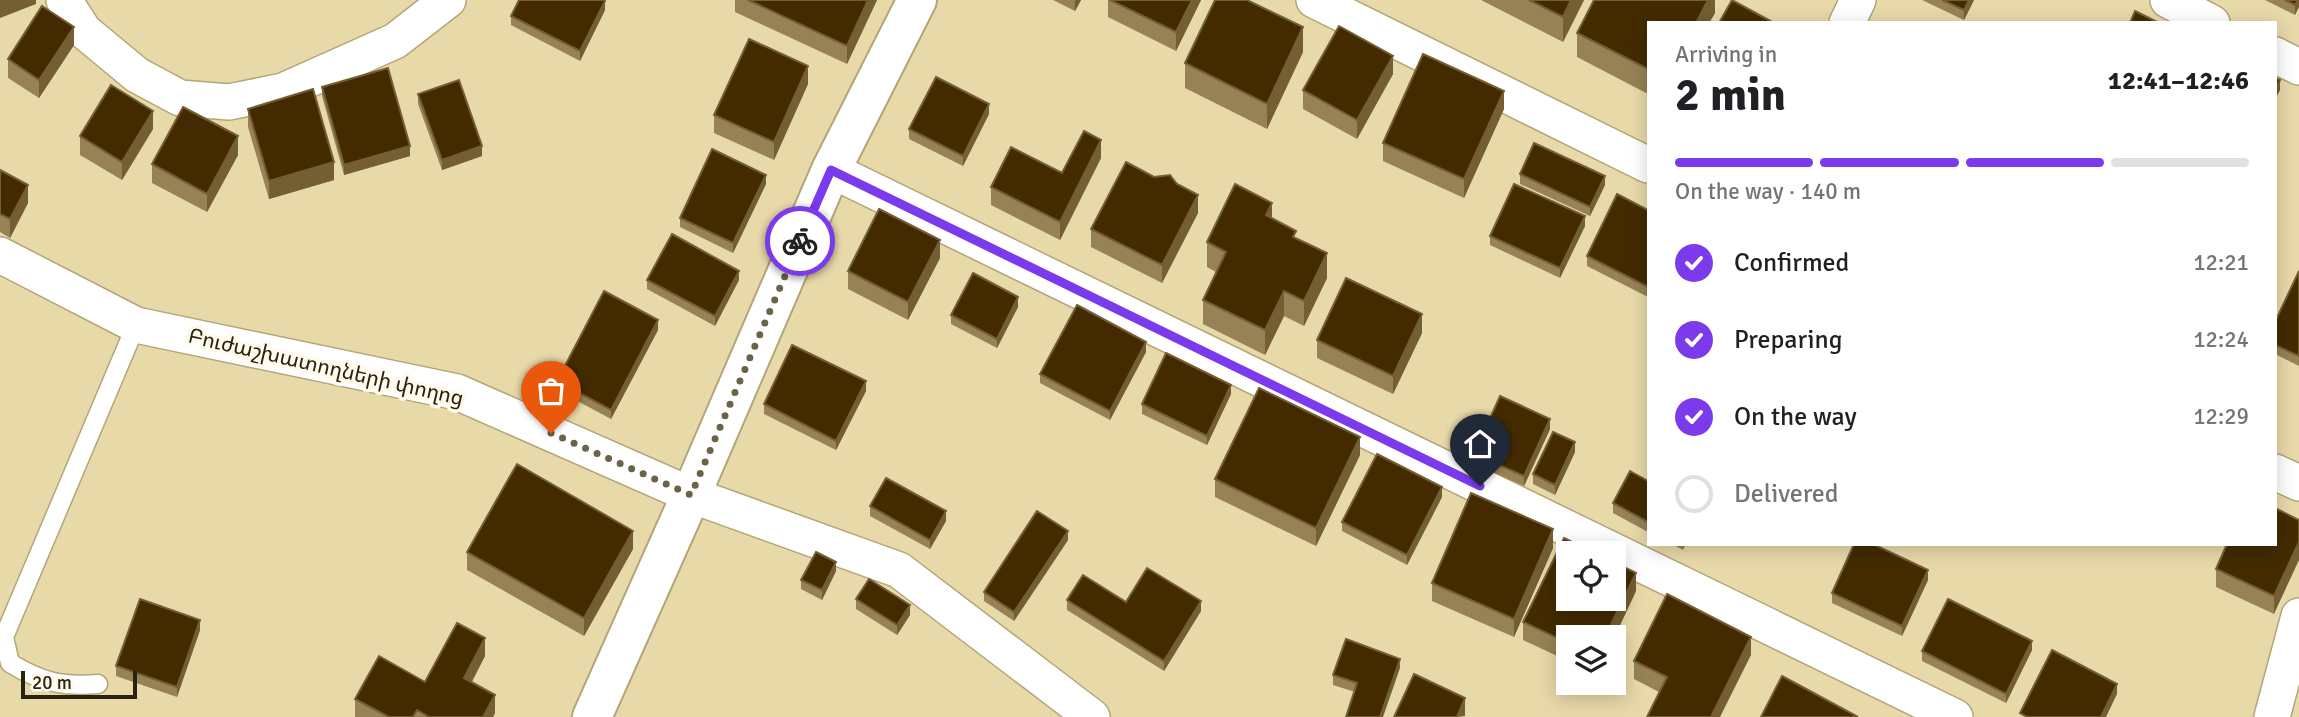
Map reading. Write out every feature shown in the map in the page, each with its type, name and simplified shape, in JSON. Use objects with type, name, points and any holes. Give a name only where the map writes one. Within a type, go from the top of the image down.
[{"type":"main road","points":[[592,717],[831,170],[917,0]]},
{"type":"street","points":[[64,0],[84,31],[137,75],[180,98],[229,102],[283,92],[384,46],[405,34],[448,0]]},
{"type":"street","points":[[1314,0],[1647,165]]},
{"type":"street","points":[[1848,21],[1858,0]]},
{"type":"street","points":[[2168,0],[2208,21]]},
{"type":"street","points":[[2277,56],[2299,67]]},
{"type":"street","points":[[831,170],[1955,717]]},
{"type":"street","name":"Բուժաշխատողների փողոց","points":[[0,255],[136,324],[457,393],[691,495],[899,570],[1092,717]]},
{"type":"street","points":[[2277,473],[2299,484]]},
{"type":"street","points":[[2272,717],[2299,616]]},
{"type":"lane","points":[[98,684],[71,686],[34,678],[10,663],[4,637],[136,324]]},
{"type":"building","points":[[519,0],[605,1],[580,51],[511,16]]},
{"type":"building","points":[[748,0],[868,0],[847,46]]},
{"type":"building","points":[[1110,0],[1192,0],[1176,32]]},
{"type":"building","points":[[1215,0],[1247,0],[1303,27],[1267,104],[1185,63]]},
{"type":"building","points":[[1529,0],[1571,0],[1563,17]]},
{"type":"building","points":[[1594,0],[1708,0],[1697,21],[1647,21],[1647,68],[1577,33]]},
{"type":"building","points":[[1732,0],[1770,21],[1720,21]]},
{"type":"building","points":[[1942,0],[1969,0],[1964,10]]},
{"type":"building","points":[[2285,0],[2298,0],[2295,5]]},
{"type":"building","points":[[42,6],[74,27],[39,80],[8,59]]},
{"type":"building","points":[[2135,11],[2155,21],[2131,21]]},
{"type":"building","points":[[1339,26],[1393,56],[1357,120],[1303,90]]},
{"type":"building","points":[[749,39],[808,66],[774,142],[714,115]]},
{"type":"building","points":[[1423,54],[1504,91],[1464,179],[1383,143]]},
{"type":"building","points":[[388,68],[410,146],[344,165],[322,87]]},
{"type":"building","points":[[936,77],[989,104],[963,156],[909,129]]},
{"type":"building","points":[[459,80],[482,146],[442,160],[418,94]]},
{"type":"building","points":[[111,85],[153,111],[122,162],[80,136]]},
{"type":"building","points":[[313,89],[334,162],[269,181],[248,109]]},
{"type":"building","points":[[183,107],[238,136],[207,194],[152,164]]},
{"type":"building","points":[[1084,131],[1101,140],[1060,222],[991,187],[1011,147],[1062,173]]},
{"type":"building","points":[[1534,143],[1605,176],[1590,207],[1520,174]]},
{"type":"building","points":[[712,149],[766,175],[733,243],[680,218]]},
{"type":"building","points":[[1126,162],[1154,177],[1170,175],[1177,184],[1198,195],[1162,265],[1091,229]]},
{"type":"building","points":[[0,170],[28,185],[10,219],[0,214]]},
{"type":"building","points":[[1235,184],[1272,203],[1266,215],[1296,231],[1293,237],[1327,253],[1304,301],[1284,291],[1265,330],[1203,300],[1226,252],[1207,242]]},
{"type":"building","points":[[1514,184],[1585,216],[1560,268],[1490,236]]},
{"type":"building","points":[[1617,194],[1647,209],[1647,286],[1587,256]]},
{"type":"building","points":[[879,209],[940,240],[908,302],[848,271]]},
{"type":"building","points":[[672,234],[739,271],[715,316],[647,280]]},
{"type":"building","points":[[2299,271],[2299,356],[2277,346],[2277,318]]},
{"type":"building","points":[[973,273],[1018,297],[997,339],[951,315]]},
{"type":"building","points":[[1346,278],[1422,314],[1393,376],[1317,340]]},
{"type":"building","points":[[604,291],[658,320],[611,410],[557,381]]},
{"type":"building","points":[[1077,305],[1146,342],[1110,411],[1040,374]]},
{"type":"building","points":[[792,345],[866,381],[836,441],[764,404]]},
{"type":"building","points":[[1166,353],[1231,385],[1207,436],[1142,404]]},
{"type":"building","points":[[1259,388],[1360,437],[1316,528],[1215,479]]},
{"type":"building","points":[[1500,396],[1550,419],[1524,476],[1474,454]]},
{"type":"building","points":[[1553,432],[1575,442],[1555,485],[1533,474]]},
{"type":"building","points":[[1377,454],[1442,487],[1407,555],[1342,522]]},
{"type":"building","points":[[517,464],[633,531],[584,618],[467,552]]},
{"type":"building","points":[[1630,471],[1647,480],[1647,521],[1613,503]]},
{"type":"building","points":[[886,478],[946,511],[930,540],[870,506]]},
{"type":"building","points":[[1471,493],[1553,529],[1514,619],[1432,583]]},
{"type":"building","points":[[2277,509],[2299,520],[2299,542],[2274,596],[2216,569],[2226,546],[2277,546]]},
{"type":"building","points":[[1037,511],[1068,531],[1014,612],[984,592]]},
{"type":"building","points":[[1853,546],[1877,546],[1928,570],[1902,626],[1832,593]]},
{"type":"building","points":[[816,552],[836,562],[822,590],[801,580]]},
{"type":"building","points":[[1556,554],[1556,611],[1618,611],[1611,625],[1556,625],[1556,637],[1523,622]]},
{"type":"building","points":[[1147,568],[1201,601],[1164,661],[1067,600],[1083,575],[1126,602]]},
{"type":"building","points":[[1626,568],[1636,573],[1626,594]]},
{"type":"building","points":[[869,579],[910,605],[897,625],[856,599]]},
{"type":"building","points":[[1667,594],[1751,637],[1711,717],[1647,717],[1667,677],[1634,661]]},
{"type":"building","points":[[140,599],[200,620],[177,687],[116,666]]},
{"type":"building","points":[[1948,599],[2032,641],[2006,694],[1922,651]]},
{"type":"building","points":[[457,623],[485,638],[464,678],[495,695],[483,717],[429,717],[417,710],[413,717],[389,717],[355,699],[379,656],[425,682]]},
{"type":"building","points":[[1346,639],[1400,659],[1380,717],[1346,717],[1357,683],[1333,675]]},
{"type":"building","points":[[2052,650],[2117,684],[2101,717],[2027,717],[2020,713]]},
{"type":"building","points":[[1414,674],[1465,698],[1457,717],[1394,717]]},
{"type":"building","points":[[1782,676],[1858,717],[1761,717]]},
{"type":"way so far","points":[[551,433],[691,495],[800,241]]},
{"type":"route","points":[[800,241],[831,170],[1480,486]]}]
